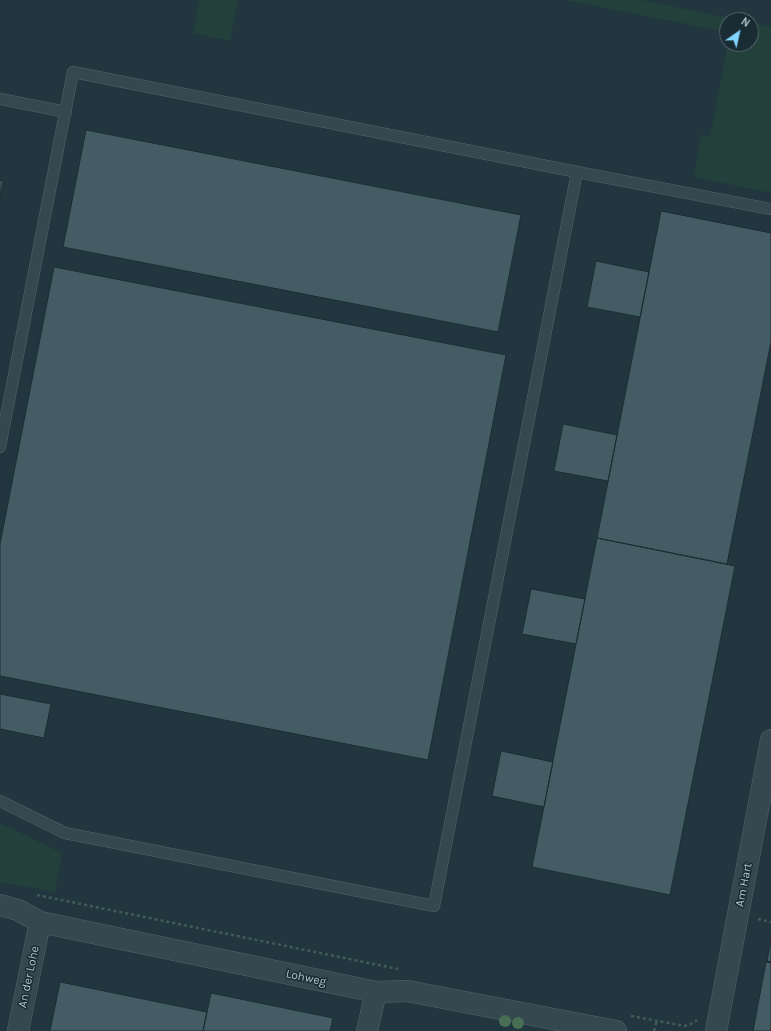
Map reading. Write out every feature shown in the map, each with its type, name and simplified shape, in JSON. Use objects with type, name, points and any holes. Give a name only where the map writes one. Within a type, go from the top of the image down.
[{"type":"street","name":"Am Hart","points":[[717,1026],[771,740]]},
{"type":"street","name":"Lohweg","points":[[0,906],[18,910],[40,922],[376,992],[407,991],[621,1023]]},
{"type":"street","name":"An der Lohe","points":[[18,1031],[40,922]]},
{"type":"street","points":[[368,1031],[376,992]]},
{"type":"lane","points":[[0,447],[73,72],[771,209]]},
{"type":"lane","points":[[0,99],[66,112]]},
{"type":"lane","points":[[0,801],[64,833],[434,906],[577,172]]},
{"type":"path","points":[[30,894],[403,970]]},
{"type":"path","points":[[621,1023],[656,1021],[685,1026],[693,1023],[700,1017],[717,1026]]},
{"type":"path","points":[[654,1031],[656,1021]]},
{"type":"green space","points":[[199,0],[238,0],[230,41],[193,33]]},
{"type":"green space","points":[[565,0],[642,0],[719,16],[719,30]]},
{"type":"green space","points":[[759,25],[771,27],[771,193],[694,177],[701,135],[710,136],[726,52],[759,52]]},
{"type":"green space","points":[[0,823],[62,853],[55,892],[0,882]]},
{"type":"building","points":[[86,130],[521,215],[498,332],[63,247]]},
{"type":"building","points":[[0,180],[3,181],[0,199]]},
{"type":"building","points":[[661,211],[771,233],[771,342],[727,564],[597,538]]},
{"type":"building","points":[[596,261],[649,272],[640,317],[587,307]]},
{"type":"building","points":[[54,267],[506,355],[428,760],[0,676],[0,544]]},
{"type":"building","points":[[563,424],[617,435],[608,481],[554,471]]},
{"type":"building","points":[[597,538],[735,566],[670,895],[532,867]]},
{"type":"building","points":[[531,589],[585,599],[576,644],[522,634]]},
{"type":"building","points":[[0,694],[51,704],[44,738],[0,729]]},
{"type":"building","points":[[501,751],[553,762],[544,807],[492,796]]},
{"type":"building","points":[[771,939],[771,962],[767,961]]},
{"type":"building","points":[[766,962],[771,963],[771,1031],[753,1031]]},
{"type":"building","points":[[60,982],[207,1012],[203,1031],[50,1031]]},
{"type":"building","points":[[211,993],[333,1018],[330,1031],[203,1031]]}]
